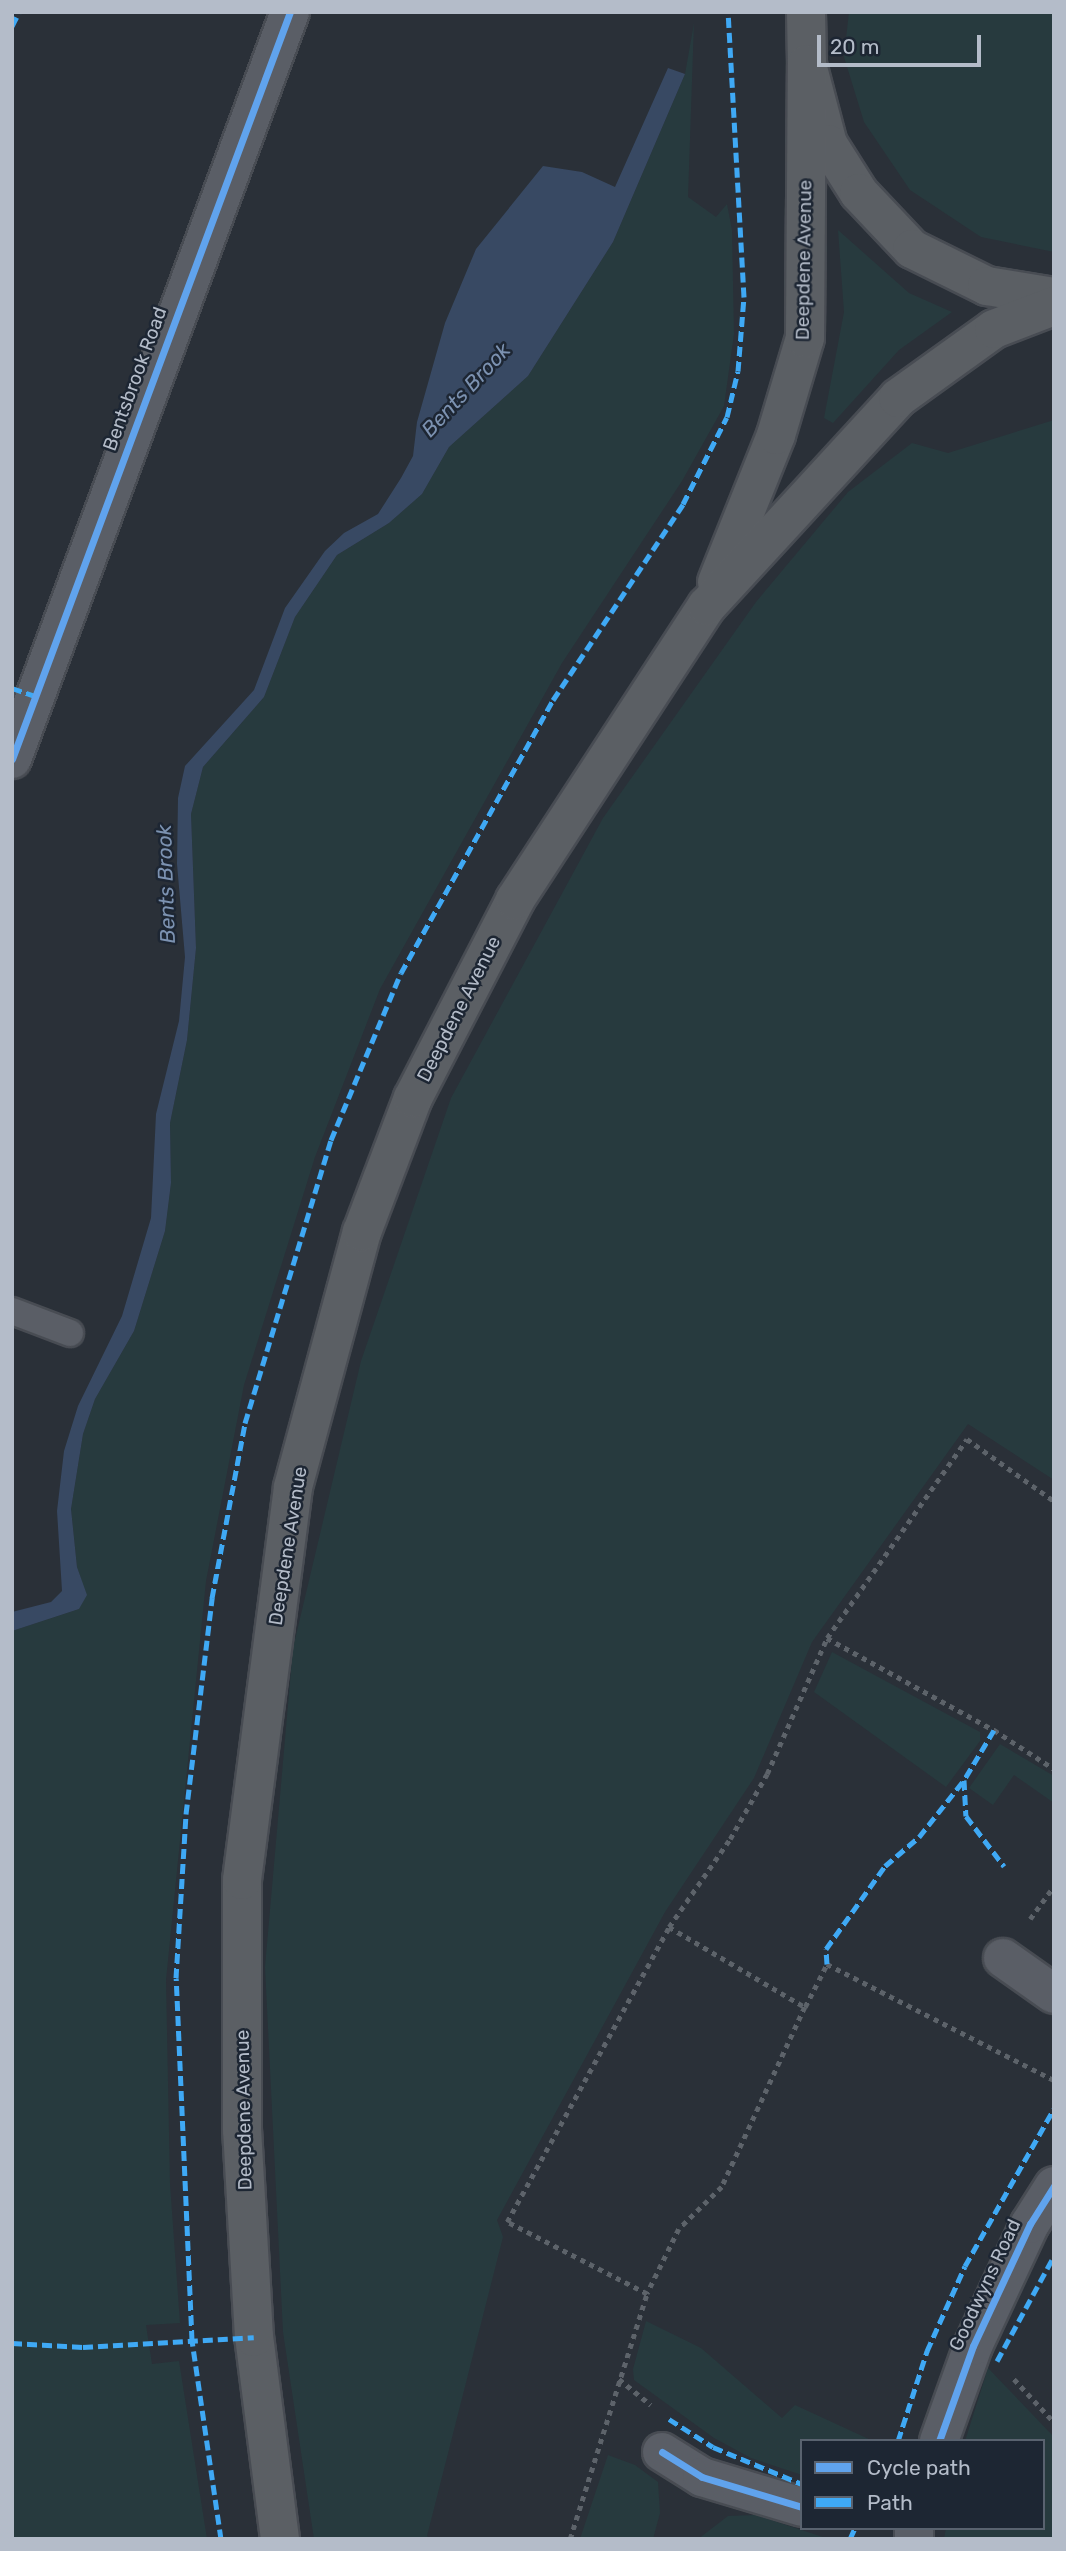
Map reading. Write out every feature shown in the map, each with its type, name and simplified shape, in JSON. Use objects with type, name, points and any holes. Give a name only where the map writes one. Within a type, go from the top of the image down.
[{"type":"highway","points":[[806,12],[807,64],[828,144],[859,193],[912,249],[987,286],[1054,297]]},
{"type":"highway","name":"Deepdene Avenue","points":[[707,606],[776,435],[806,338],[807,64]]},
{"type":"highway","name":"Deepdene Avenue","points":[[281,2539],[253,2324],[242,2130],[242,1880],[293,1487],[362,1232],[414,1098],[514,900],[707,606],[898,398],[994,329],[1054,306]]},
{"type":"street","name":"Bentsbrook Road","points":[[12,759],[290,12]]},
{"type":"street","points":[[1003,1958],[1054,1994]]},
{"type":"street","name":"Goodwyns Road","points":[[940,2439],[973,2346],[1030,2224],[1054,2186]]},
{"type":"street","points":[[662,2452],[702,2477],[800,2506]]},
{"type":"lane","points":[[12,1311],[70,1333]]},
{"type":"path","points":[[647,2294],[507,2222],[669,1927],[730,1839],[767,1773],[827,1638],[967,1439],[1054,1501]]},
{"type":"path","points":[[827,1638],[994,1730],[1054,1769]]},
{"type":"path","points":[[669,1927],[805,2007]]},
{"type":"path","points":[[570,2539],[647,2294],[679,2229],[722,2187],[827,1964],[1054,2080]]},
{"type":"green space","points":[[849,12],[1054,12],[1054,252],[981,237],[910,190],[864,122],[844,57]]},
{"type":"green space","points":[[694,23],[688,197],[716,217],[727,204],[732,230],[734,334],[724,406],[682,481],[562,663],[380,989],[315,1157],[244,1385],[206,1581],[166,1980],[170,2184],[180,2323],[146,2325],[152,2364],[179,2361],[207,2539],[12,2539],[12,1631],[79,1609],[86,1595],[77,1567],[71,1509],[83,1434],[95,1399],[134,1331],[165,1231],[171,1183],[170,1123],[187,1040],[196,948],[191,814],[203,767],[264,697],[295,617],[337,555],[389,523],[422,494],[449,447],[528,376],[613,242],[685,74]]},
{"type":"green space","points":[[838,230],[909,293],[952,312],[899,350],[833,423],[824,418],[844,312]]},
{"type":"green space","points":[[1054,420],[1054,1480],[968,1424],[812,1642],[754,1778],[665,1912],[497,2220],[503,2237],[427,2536],[430,2539],[314,2539],[283,2332],[265,1967],[293,1648],[361,1361],[451,1098],[603,818],[756,602],[848,492],[912,443],[948,453]]},
{"type":"green space","points":[[832,1652],[980,1732],[980,1741],[946,1787],[814,1692]]},
{"type":"green space","points":[[1000,1744],[1054,1776],[1054,1803],[1014,1775],[993,1805],[969,1788]]},
{"type":"green space","points":[[646,2321],[701,2348],[782,2418],[795,2405],[869,2439],[800,2439],[800,2474],[751,2458],[714,2438],[634,2380],[633,2369]]},
{"type":"green space","points":[[988,2368],[1054,2437],[1054,2539],[944,2539],[946,2530],[1045,2530],[1045,2439],[966,2439]]},
{"type":"green space","points":[[608,2455],[635,2465],[658,2482],[660,2513],[653,2539],[580,2539]]},
{"type":"green space","points":[[756,2515],[829,2539],[698,2539],[728,2516]]},
{"type":"water","name":"Bents Brook","points":[[668,68],[685,74],[613,242],[528,376],[449,447],[422,494],[389,523],[337,555],[295,617],[264,697],[203,767],[191,814],[196,948],[187,1040],[170,1123],[171,1183],[165,1231],[134,1331],[95,1399],[83,1434],[71,1509],[77,1567],[87,1595],[79,1609],[12,1631],[12,1612],[51,1602],[62,1591],[57,1511],[64,1451],[78,1406],[122,1316],[151,1218],[156,1114],[179,1021],[185,957],[177,864],[178,798],[185,766],[254,690],[285,608],[325,551],[344,533],[378,514],[401,478],[413,456],[417,422],[445,323],[476,249],[543,166],[582,172],[615,187]]},
{"type":"marked path","points":[[12,26],[19,12]]},
{"type":"marked path","points":[[221,2539],[192,2340],[176,1978],[186,1814],[212,1598],[245,1423],[331,1140],[401,973],[553,700],[683,504],[727,417],[738,371],[744,297],[728,12]]},
{"type":"marked path","points":[[12,688],[35,696]]},
{"type":"marked path","points":[[994,1730],[964,1780],[966,1816],[1004,1866]]},
{"type":"marked path","points":[[827,1964],[826,1949],[885,1866],[919,1837],[964,1780]]},
{"type":"marked path","points":[[899,2439],[927,2351],[965,2266],[1054,2109]]},
{"type":"marked path","points":[[997,2361],[1054,2256]]},
{"type":"marked path","points":[[12,2343],[83,2347],[254,2337]]},
{"type":"marked path","points":[[669,2419],[713,2447],[800,2483]]},
{"type":"marked path","points":[[850,2539],[854,2530]]},
{"type":"cycle path","points":[[12,759],[290,12]]},
{"type":"cycle path","points":[[940,2439],[973,2346],[1030,2224],[1054,2186]]},
{"type":"cycle path","points":[[662,2452],[702,2477],[800,2506]]}]
